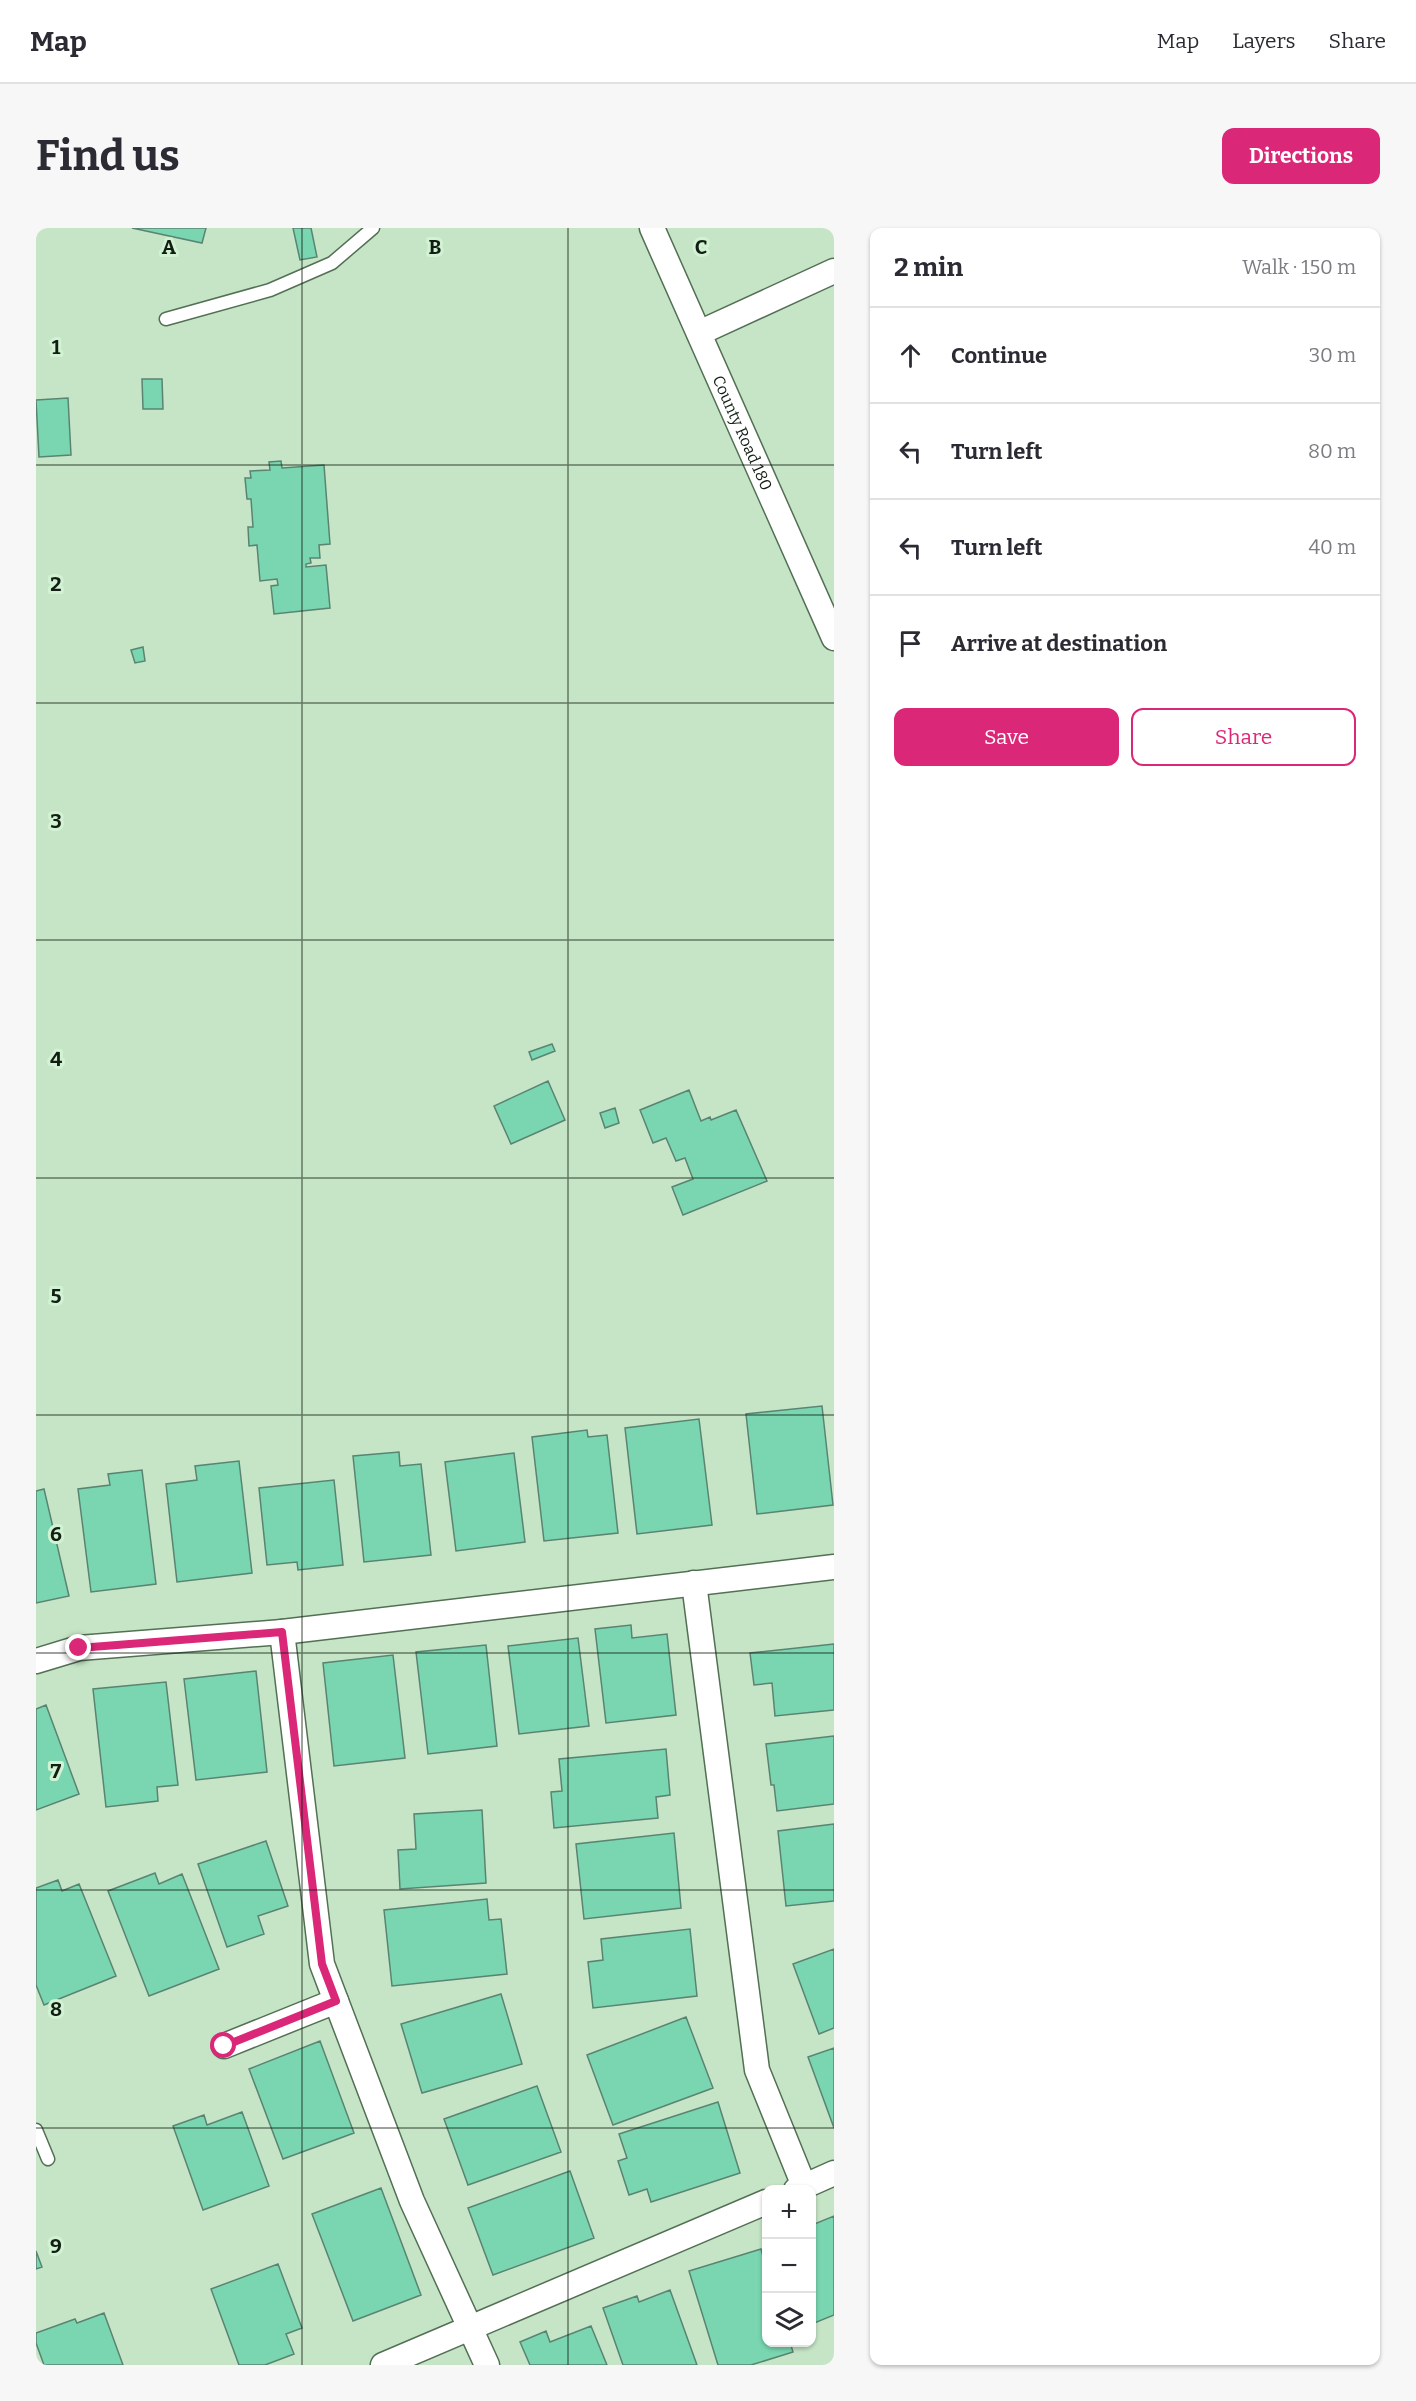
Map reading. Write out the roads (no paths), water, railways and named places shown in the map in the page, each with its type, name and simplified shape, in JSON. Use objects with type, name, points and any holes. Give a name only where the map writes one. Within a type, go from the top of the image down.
[{"type":"street","name":"County Road 180","points":[[652,228],[834,638]]},
{"type":"street","points":[[699,333],[834,271]]},
{"type":"street","points":[[36,1661],[79,1648],[282,1632],[834,1567]]},
{"type":"street","points":[[694,1583],[757,2070],[799,2185]]},
{"type":"street","points":[[282,1632],[322,1964],[412,2201],[487,2365]]},
{"type":"street","points":[[224,2046],[336,2001]]},
{"type":"street","points":[[807,2185],[834,2173]]},
{"type":"street","points":[[383,2365],[470,2326],[762,2204]]},
{"type":"lane","points":[[166,319],[270,290],[332,263],[373,228]]},
{"type":"lane","points":[[36,2130],[48,2159]]}]
